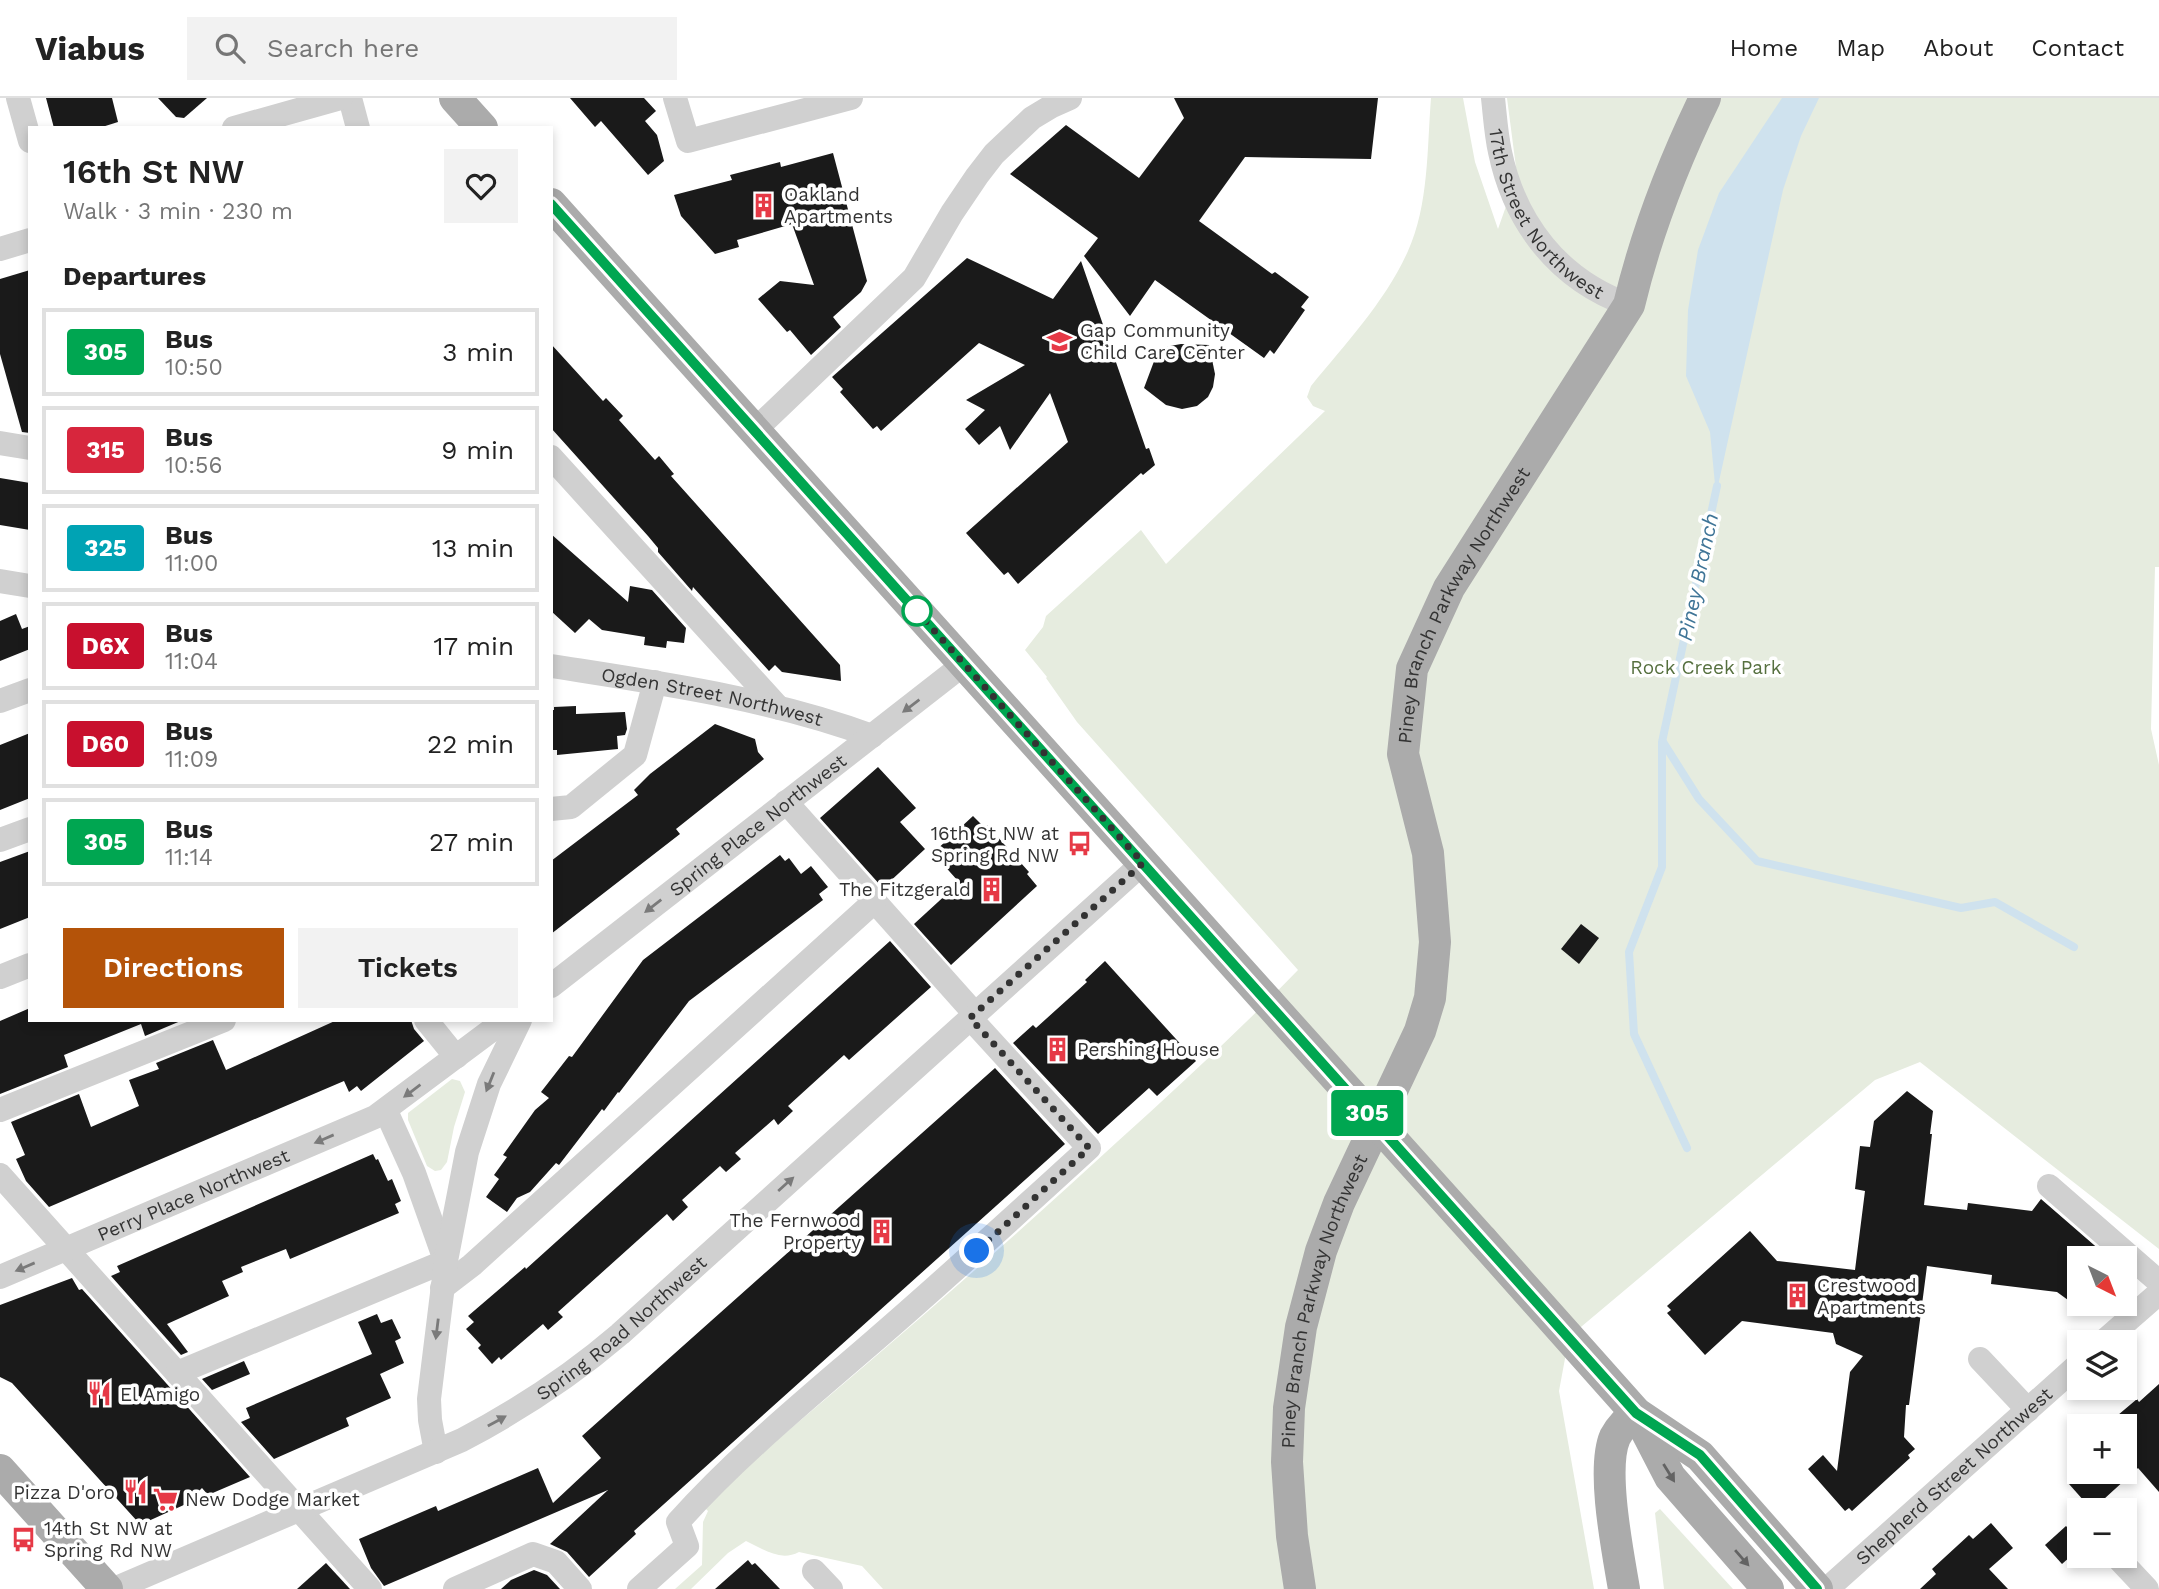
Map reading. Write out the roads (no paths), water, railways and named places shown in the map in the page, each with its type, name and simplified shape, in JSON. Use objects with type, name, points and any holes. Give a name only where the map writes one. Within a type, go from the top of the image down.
[{"type":"main road","points":[[456,98],[480,126]]},
{"type":"main road","name":"Piney Branch Parkway Northwest","points":[[1300,1589],[1292,1536],[1287,1453],[1292,1383],[1301,1327],[1321,1251],[1339,1203],[1420,1031],[1430,998],[1435,942],[1430,878],[1427,853],[1403,754],[1412,669],[1449,588],[1629,305],[1658,210],[1705,98]]},
{"type":"main road","points":[[553,206],[1636,1413],[1670,1477],[1769,1589]]},
{"type":"main road","points":[[1623,1589],[1611,1462],[1616,1436],[1636,1413]]},
{"type":"main road","points":[[1636,1413],[1700,1455],[1817,1589]]},
{"type":"main road","points":[[0,1471],[107,1589]]},
{"type":"street","points":[[18,98],[28,134]]},
{"type":"street","points":[[241,126],[341,98]]},
{"type":"street","points":[[350,98],[357,126]]},
{"type":"street","points":[[675,98],[688,141],[851,98]]},
{"type":"street","points":[[755,430],[914,278],[976,176],[1007,140],[1032,118],[1070,98]]},
{"type":"street","name":"17th Street Northwest","points":[[1493,98],[1499,149],[1507,179],[1530,227],[1552,256],[1580,281],[1597,292],[1629,305]]},
{"type":"street","points":[[0,249],[28,241]]},
{"type":"street","points":[[0,443],[28,449]]},
{"type":"street","points":[[553,459],[779,708]]},
{"type":"street","points":[[0,581],[28,586]]},
{"type":"street","name":"Spring Place Northwest","points":[[553,984],[964,664]]},
{"type":"street","name":"Ogden Street Northwest","points":[[553,666],[715,692],[872,736]]},
{"type":"street","points":[[553,809],[571,807],[635,754],[655,682]]},
{"type":"street","points":[[0,701],[28,691]]},
{"type":"street","points":[[639,1589],[687,1546],[678,1522],[695,1503],[796,1409],[959,1268],[1089,1148],[786,802]]},
{"type":"street","points":[[0,840],[28,829]]},
{"type":"street","name":"Spring Road Northwest","points":[[114,1589],[436,1452],[485,1428],[560,1382],[605,1347],[1143,863]]},
{"type":"street","points":[[442,1288],[472,1265],[875,901]]},
{"type":"street","points":[[0,976],[28,966]]},
{"type":"street","points":[[0,1110],[219,1022]]},
{"type":"street","points":[[428,1022],[456,1058]]},
{"type":"street","points":[[446,1261],[414,1172],[386,1111],[502,1022]]},
{"type":"street","points":[[436,1452],[429,1399],[446,1261],[467,1152],[477,1116],[495,1071],[519,1022]]},
{"type":"street","name":"Perry Place Northwest","points":[[0,1277],[386,1111]]},
{"type":"street","points":[[0,1175],[370,1589]]},
{"type":"street","points":[[2049,1186],[2159,1282]]},
{"type":"street","points":[[177,1373],[446,1261]]},
{"type":"street","points":[[2117,1330],[2159,1293]]},
{"type":"street","points":[[1980,1359],[2028,1410]]},
{"type":"street","name":"Shepherd Street Northwest","points":[[1827,1589],[2067,1375]]},
{"type":"street","points":[[455,1589],[533,1554],[556,1562],[580,1589]]},
{"type":"street","points":[[2127,1568],[2147,1589]]},
{"type":"water","points":[[1782,98],[1819,98],[1801,136],[1783,190],[1716,495],[1710,432],[1686,376],[1688,310],[1698,250],[1719,193]]},
{"type":"waterway","name":"Piney Branch","points":[[1687,1148],[1634,1034],[1629,952],[1662,867],[1662,742],[1717,486]]},
{"type":"waterway","points":[[1663,742],[1699,799],[1757,861],[1961,908],[1995,902],[2074,947]]},
{"type":"place","name":"Oakland Apartments","points":[[764,205]]},
{"type":"place","name":"Gap Community Child Care Center","points":[[1060,341]]},
{"type":"place","name":"16th St NW at Spring Rd NW","points":[[1079,844]]},
{"type":"place","name":"The Fitzgerald","points":[[991,889]]},
{"type":"place","name":"Pershing House","points":[[1057,1049]]},
{"type":"place","name":"The Fernwood Property","points":[[881,1231]]},
{"type":"place","name":"Crestwood Apartments","points":[[1797,1296]]},
{"type":"place","name":"El Amigo","points":[[100,1394]]},
{"type":"place","name":"Pizza D'oro","points":[[135,1492]]},
{"type":"place","name":"New Dodge Market","points":[[165,1499]]},
{"type":"place","name":"14th St NW at Spring Rd NW","points":[[24,1539]]},
{"type":"park label","name":"Rock Creek Park","points":[[1706,667]]}]
